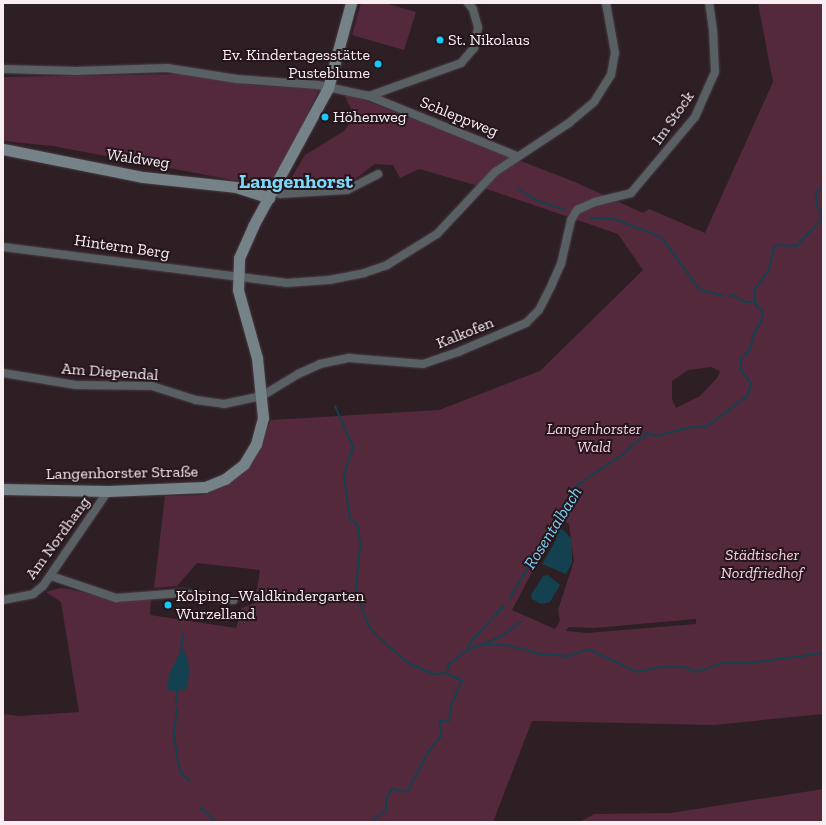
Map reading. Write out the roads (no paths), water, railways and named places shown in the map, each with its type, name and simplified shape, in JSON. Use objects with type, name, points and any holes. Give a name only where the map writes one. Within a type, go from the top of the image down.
[{"type":"street","name":"Langenhorster Straße","points":[[3,489],[108,491],[205,488],[225,479],[244,464],[256,444],[263,418],[257,358],[240,302],[237,278],[241,250],[328,88],[351,3]]},
{"type":"street","points":[[369,96],[461,63],[474,48],[478,27],[473,9],[468,3]]},
{"type":"street","name":"Hinterm Berg","points":[[3,247],[60,252],[237,278],[305,283],[353,276],[387,265],[424,244],[443,230],[495,172],[569,123],[594,102],[607,85],[614,53],[606,3]]},
{"type":"street","name":"Im Stock","points":[[610,200],[631,193],[643,181],[695,117],[707,95],[714,77],[715,60],[709,3]]},
{"type":"street","points":[[3,69],[83,71],[167,68],[236,79],[328,88]]},
{"type":"street","name":"Schleppweg","points":[[328,88],[369,96],[514,158]]},
{"type":"street","name":"Waldweg","points":[[3,149],[143,177],[236,187],[271,194]]},
{"type":"street","points":[[271,194],[346,190],[378,174]]},
{"type":"street","name":"Kalkofen","points":[[262,396],[302,372],[320,364],[349,358],[422,364],[458,352],[526,323],[539,310],[560,264],[574,215],[582,207],[610,200]]},
{"type":"street","name":"Am Diependal","points":[[3,373],[76,385],[152,386],[196,400],[224,404],[262,396]]},
{"type":"street","name":"Am Nordhang","points":[[3,600],[33,594],[51,576],[108,491]]},
{"type":"street","points":[[51,576],[116,598],[181,593],[234,600]]},
{"type":"water","points":[[558,528],[561,528],[572,539],[572,563],[566,574],[542,564],[556,540]]},
{"type":"water","points":[[548,575],[560,585],[550,602],[541,604],[532,599],[531,595],[543,576]]},
{"type":"water","points":[[182,648],[188,659],[189,673],[186,690],[170,691],[167,688],[169,675]]},
{"type":"waterway","name":"Rosentalbach","points":[[510,598],[576,486],[622,455],[647,433],[656,436],[691,427],[706,427],[748,395],[751,383],[741,370],[741,358],[749,351],[755,331],[761,322],[763,311],[756,306],[754,290],[769,270],[774,247],[780,245],[796,246],[821,220],[822,213],[816,203],[816,192],[823,188]]},
{"type":"waterway","points":[[518,189],[538,201],[565,210]]},
{"type":"waterway","points":[[590,218],[615,219],[661,237],[699,289],[723,296]]},
{"type":"waterway","points":[[729,297],[733,295],[745,302],[755,302]]},
{"type":"waterway","points":[[335,406],[353,447],[344,475],[350,519],[357,524],[360,544],[356,590],[364,615],[370,628],[410,664],[433,674],[447,673]]},
{"type":"waterway","name":"Rosentalbach","points":[[375,822],[374,819],[386,811],[386,798],[392,789],[407,792],[429,751],[441,736],[440,721],[449,721],[452,703],[462,681],[447,673],[448,665],[467,650],[472,640],[504,606]]},
{"type":"waterway","points":[[481,645],[500,637],[521,622]]},
{"type":"waterway","points":[[181,650],[183,634]]},
{"type":"waterway","points":[[467,650],[480,645],[506,645],[541,654],[568,656],[588,649],[637,672],[660,667],[684,667],[697,672],[723,663],[750,663],[823,653]]},
{"type":"waterway","points":[[176,702],[177,690]]},
{"type":"waterway","points":[[177,708],[174,734],[177,758],[181,773],[190,781]]},
{"type":"waterway","points":[[200,807],[216,822]]},
{"type":"place","name":"St. Nikolaus","points":[[440,40]]},
{"type":"place","name":"Ev. Kindertagesstätte Pusteblume","points":[[378,64]]},
{"type":"place","name":"Höhenweg","points":[[325,117]]},
{"type":"place","name":"Kolping–Waldkindergarten Wurzelland","points":[[168,605]]},
{"type":"district","name":"Langenhorst","points":[[296,181]]},
{"type":"park label","name":"Langenhorster Wald","points":[[594,438]]},
{"type":"park label","name":"Städtischer Nordfriedhof","points":[[762,564]]}]
